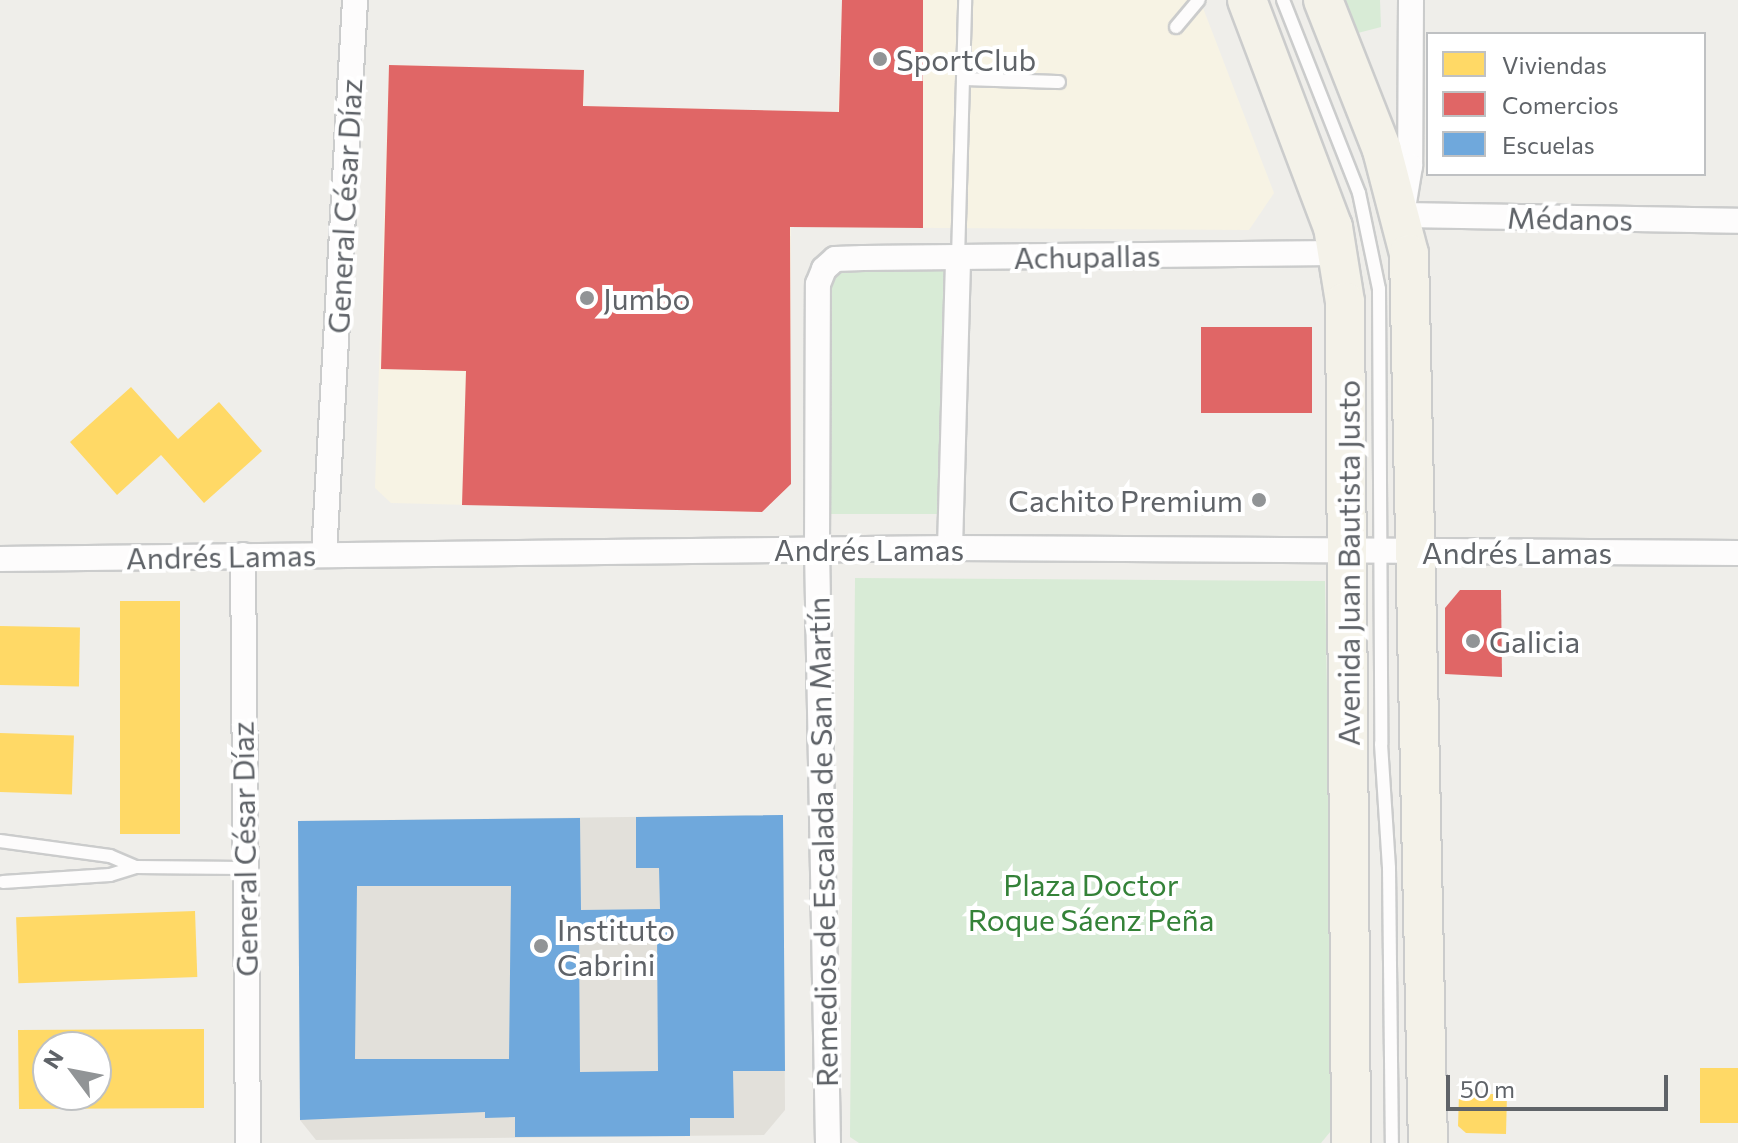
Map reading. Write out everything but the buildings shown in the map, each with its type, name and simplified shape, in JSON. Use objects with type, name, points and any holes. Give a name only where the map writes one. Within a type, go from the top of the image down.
[{"type":"main road","name":"Avenida Juan Bautista Justo","points":[[1247,0],[1339,253],[1382,553],[1428,1143]]},
{"type":"main road","name":"Avenida Juan Bautista Justo","points":[[1323,0],[1402,215],[1411,298],[1382,553],[1351,1143]]},
{"type":"street","name":"General César Díaz","points":[[324,555],[355,0]]},
{"type":"street","points":[[1402,215],[1410,166],[1411,0]]},
{"type":"street","name":"Médanos","points":[[1402,215],[1738,221]]},
{"type":"street","name":"Achupallas","points":[[835,259],[1339,253]]},
{"type":"street","points":[[950,548],[958,258]]},
{"type":"street","name":"Remedios de Escalada de San Martín","points":[[828,1143],[817,549],[818,284],[835,259]]},
{"type":"street","name":"Andrés Lamas","points":[[0,559],[950,548],[1738,553]]},
{"type":"street","name":"General César Díaz","points":[[243,555],[243,868],[248,1143]]},
{"type":"lane","points":[[958,258],[965,0]]},
{"type":"lane","points":[[1176,27],[1199,0]]},
{"type":"lane","points":[[1283,0],[1359,193],[1372,242],[1379,289],[1381,744],[1389,868],[1392,1143]]},
{"type":"lane","points":[[963,79],[1059,82]]},
{"type":"lane","points":[[0,841],[110,856],[136,867]]},
{"type":"lane","points":[[3,882],[110,875],[136,867],[243,868]]},
{"type":"shaded area","name":"Jumbo","points":[[842,0],[1200,0],[1274,193],[1249,230],[791,227],[791,484],[762,512],[391,503],[375,488],[389,65],[584,70],[584,106],[838,112]]},
{"type":"shaded area","name":"Instituto Cabrini","points":[[783,815],[785,1110],[764,1135],[316,1140],[300,1120],[298,821]]},
{"type":"green space","points":[[1341,0],[1380,0],[1381,27],[1354,34]]},
{"type":"green space","points":[[826,263],[961,263],[961,514],[826,514]]},
{"type":"green space","name":"Plaza Doctor Roque Sáenz Peña","points":[[855,578],[1325,581],[1335,1126],[1321,1143],[859,1143],[850,1137]]},
{"type":"place","name":"SportClub","points":[[880,59]]},
{"type":"place","name":"Jumbo","points":[[587,298]]},
{"type":"place","name":"Cachito Premium","points":[[1259,500]]},
{"type":"place","name":"Galicia","points":[[1473,641]]},
{"type":"place","name":"Instituto Cabrini","points":[[541,946]]}]
